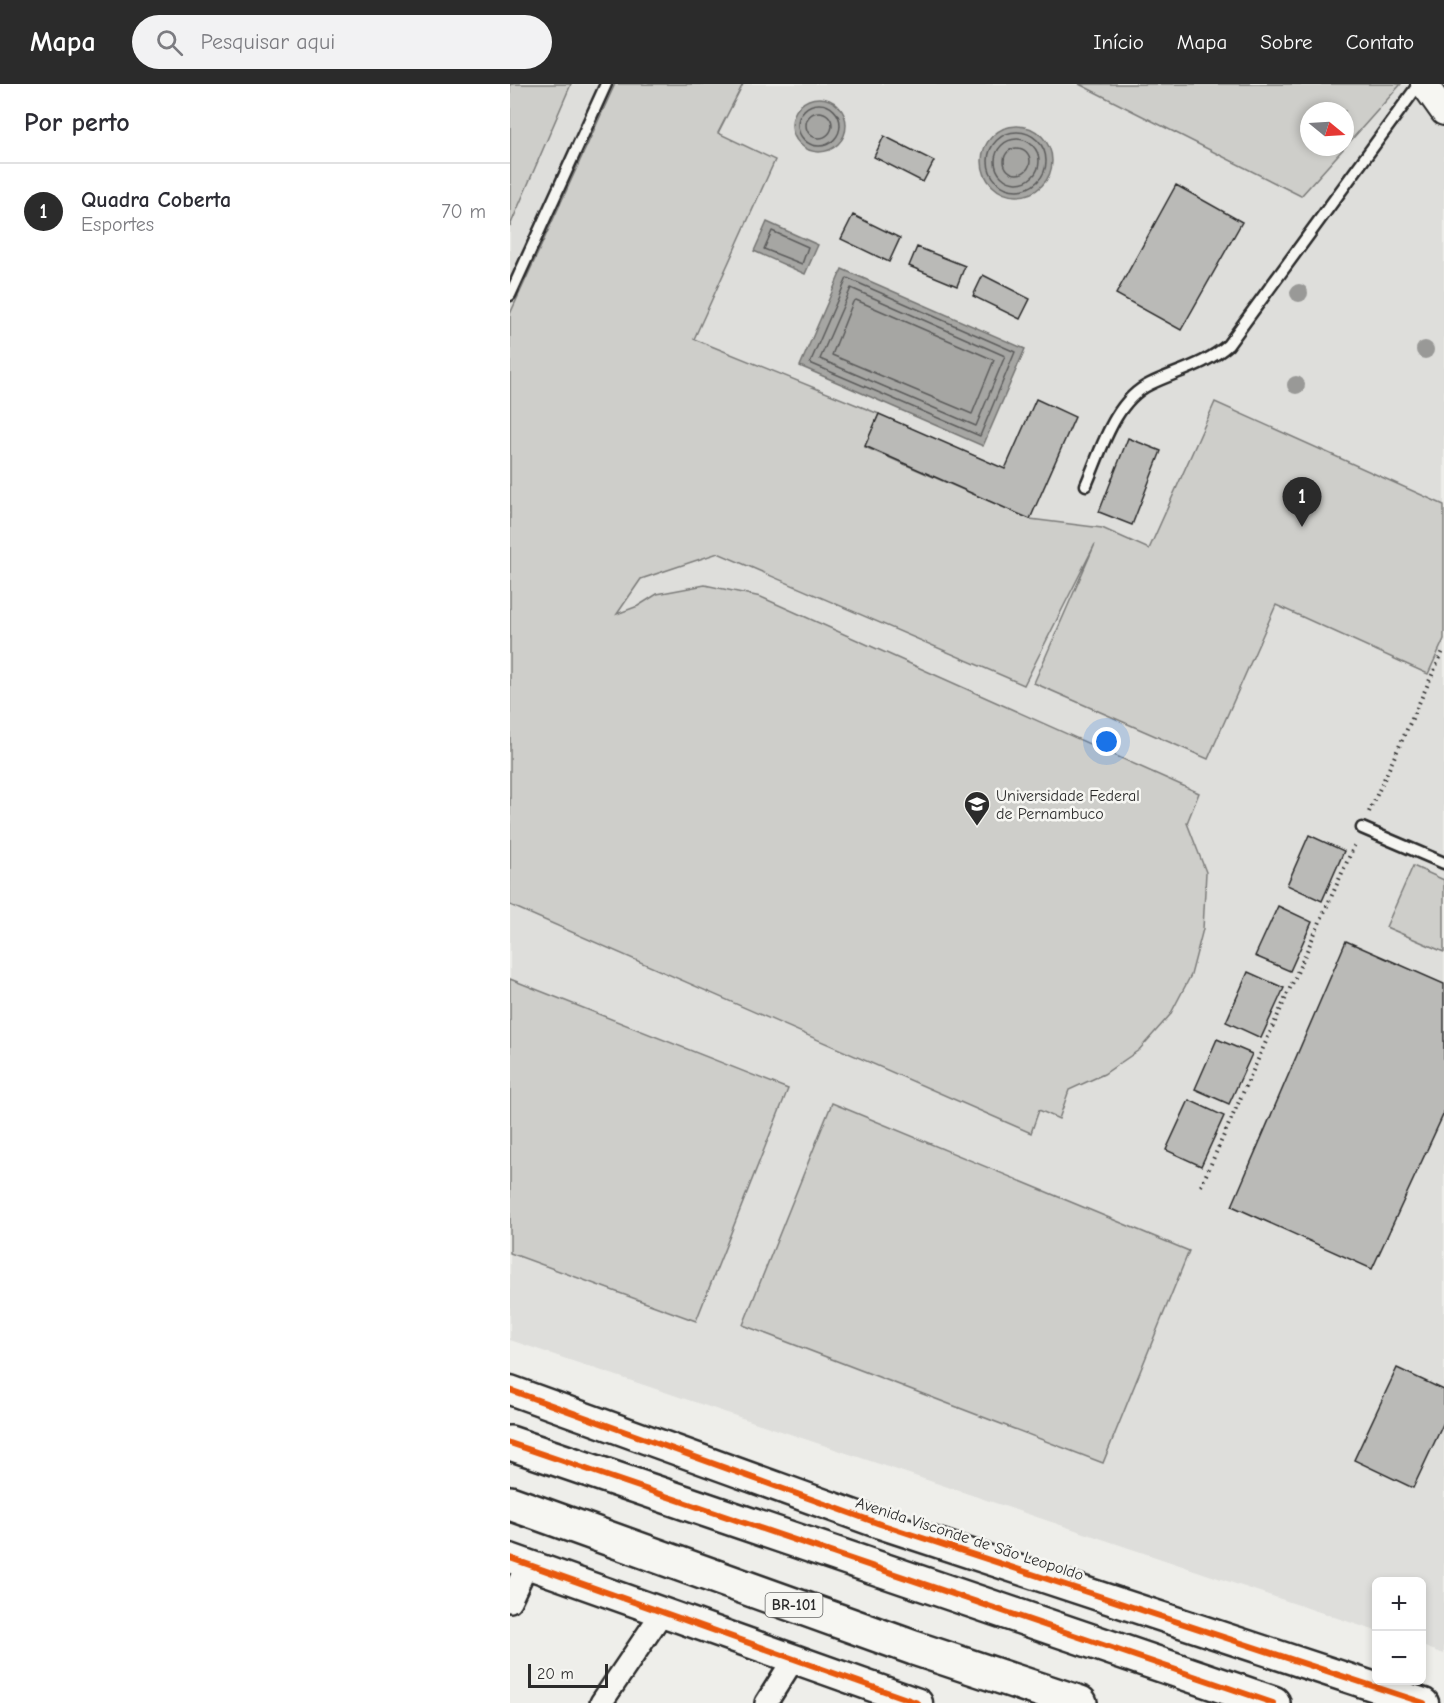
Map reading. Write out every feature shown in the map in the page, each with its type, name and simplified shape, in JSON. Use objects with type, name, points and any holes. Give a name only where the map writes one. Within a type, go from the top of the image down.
[{"type":"highway","points":[[510,1443],[1273,1703]]},
{"type":"highway","name":"BR-101","points":[[510,1503],[914,1648],[1080,1703]]},
{"type":"main road","name":"Avenida Visconde de São Leopoldo","points":[[510,1390],[880,1524],[1424,1703]]},
{"type":"main road","points":[[519,1561],[918,1703]]},
{"type":"street","points":[[1422,84],[1444,112]]},
{"type":"street","points":[[510,1600],[519,1561]]},
{"type":"street","points":[[601,1703],[662,1613]]},
{"type":"street","points":[[766,1703],[793,1660]]},
{"type":"lane","points":[[510,296],[606,84]]},
{"type":"lane","points":[[1086,485],[1121,408],[1147,385],[1214,357],[1228,345],[1422,84]]},
{"type":"lane","points":[[1362,828],[1444,863]]},
{"type":"path","points":[[1201,1186],[1444,650]]},
{"type":"shaded area","name":"Universidade Federal de Pernambuco","points":[[510,84],[1444,84],[1444,1654],[1426,1647],[1426,1577],[1372,1577],[1372,1630],[510,1340]]},
{"type":"shaded area","points":[[510,84],[571,84],[510,226]]},
{"type":"shaded area","points":[[615,84],[743,84],[718,133],[775,160],[694,339],[879,414],[865,447],[1030,519],[1102,528],[1149,549],[1215,402],[1444,505],[1444,639],[1428,674],[1276,605],[1208,759],[1034,683],[1095,544],[1024,685],[718,553],[641,579],[617,614],[638,606],[657,594],[705,585],[761,597],[1199,793],[1187,823],[1206,872],[1203,929],[1191,975],[1170,1015],[1139,1050],[1104,1074],[1069,1090],[1059,1119],[1039,1110],[1031,1133],[510,905],[510,314]]},
{"type":"shaded area","points":[[1079,84],[1401,84],[1354,137],[1354,102],[1300,102],[1300,156],[1337,156],[1301,196]]},
{"type":"shaded area","points":[[1413,866],[1444,880],[1444,952],[1386,927]]},
{"type":"shaded area","points":[[510,979],[788,1089],[696,1321],[510,1253]]},
{"type":"shaded area","points":[[832,1103],[1189,1251],[1103,1463],[743,1325]]},
{"type":"water","points":[[819,98],[829,100],[838,106],[844,115],[846,125],[844,135],[838,144],[829,150],[819,152],[809,150],[800,144],[794,135],[792,125],[794,115],[800,106],[809,100]]},
{"type":"water","points":[[1024,126],[1037,132],[1046,141],[1050,147],[1052,161],[1050,175],[1042,186],[1031,194],[1010,196],[992,186],[984,175],[982,154],[992,136],[1003,128]]},
{"type":"water","points":[[767,222],[818,245],[805,274],[754,251]]},
{"type":"water","points":[[842,269],[1025,349],[983,446],[800,366]]},
{"type":"building","points":[[884,136],[934,161],[923,182],[874,157]]},
{"type":"building","points":[[1176,185],[1242,222],[1181,330],[1116,294]]},
{"type":"building","points":[[853,215],[900,238],[889,262],[841,239]]},
{"type":"building","points":[[917,247],[965,266],[957,286],[909,266]]},
{"type":"building","points":[[983,275],[1030,299],[1020,319],[973,296]]},
{"type":"building","points":[[1036,399],[1075,417],[1030,519],[865,446],[879,414],[1005,469]]},
{"type":"building","points":[[1128,438],[1161,451],[1132,525],[1099,512]]},
{"type":"building","points":[[1309,835],[1344,851],[1322,901],[1287,885]]},
{"type":"building","points":[[1278,906],[1312,922],[1290,971],[1255,956]]},
{"type":"building","points":[[1346,941],[1444,984],[1444,1113],[1372,1269],[1232,1206]]},
{"type":"building","points":[[1248,972],[1284,988],[1261,1038],[1226,1022]]},
{"type":"building","points":[[1217,1039],[1252,1054],[1229,1104],[1195,1089]]},
{"type":"building","points":[[1189,1100],[1224,1116],[1201,1166],[1166,1150]]},
{"type":"building","points":[[1397,1368],[1444,1390],[1444,1422],[1413,1488],[1354,1460]]},
{"type":"cycle path","points":[[510,1390],[880,1524],[1424,1703]]},
{"type":"cycle path","points":[[510,1443],[1273,1703]]},
{"type":"cycle path","points":[[510,1558],[918,1703]]},
{"type":"place","name":"Quadra Coberta","points":[[1302,527]]},
{"type":"place","name":"Universidade Federal de Pernambuco","points":[[977,827]]}]
